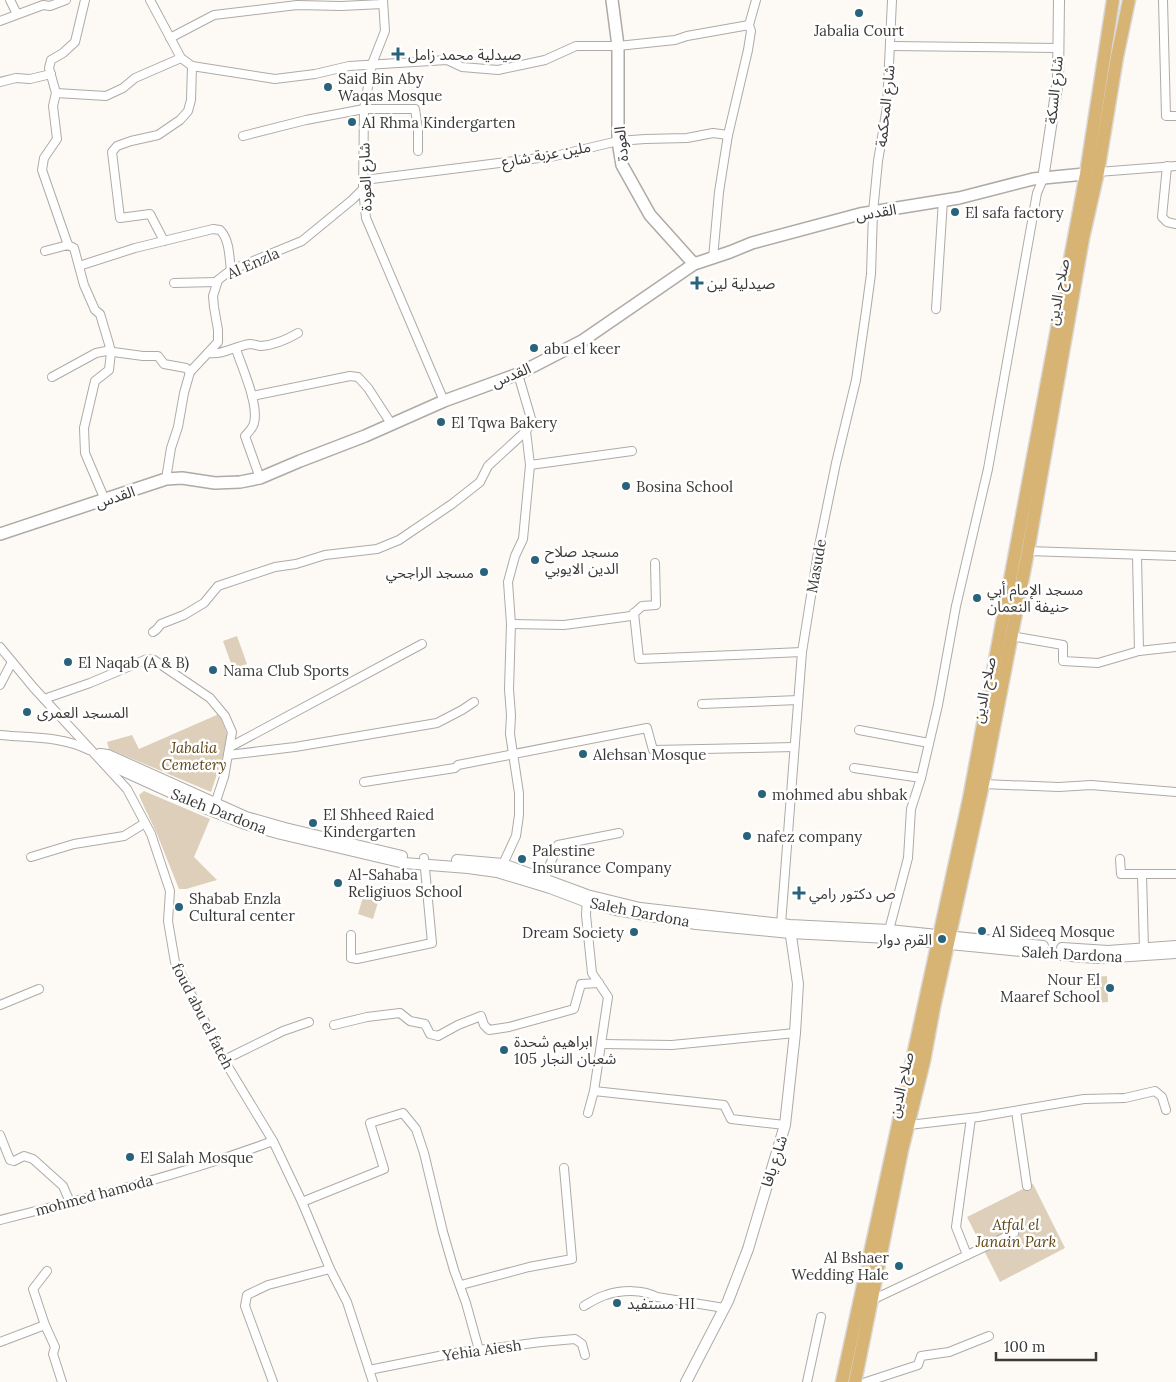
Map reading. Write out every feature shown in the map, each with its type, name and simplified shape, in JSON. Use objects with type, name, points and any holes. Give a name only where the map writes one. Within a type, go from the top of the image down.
[{"type":"highway","name":"صلاح الدين","points":[[842,1382],[982,784],[1028,551],[1083,238],[1113,0]]},
{"type":"highway","name":"صلاح الدين","points":[[855,1382],[924,1061],[971,789],[1092,173],[1129,0]]},
{"type":"main road","name":"العودة","points":[[612,0],[618,46],[618,141],[622,165],[650,215],[694,264]]},
{"type":"main road","name":"القدس","points":[[0,534],[166,479],[182,478],[215,483],[240,482],[260,478],[392,425],[444,401],[518,374],[582,341],[694,264],[752,243],[850,216],[944,200],[1033,179],[1092,173]]},
{"type":"street","points":[[10,0],[17,14]]},
{"type":"street","points":[[0,21],[43,5],[50,6],[66,0]]},
{"type":"street","points":[[68,245],[42,170],[44,158],[56,139],[53,106],[56,93],[49,68],[51,60],[63,53],[75,42],[85,0]]},
{"type":"street","points":[[150,0],[181,58],[192,66],[275,79],[372,64],[447,60],[462,67],[498,70],[545,60],[576,46],[618,46],[675,40],[687,36],[749,25]]},
{"type":"street","points":[[713,258],[719,192],[728,135],[748,50],[751,31],[749,25],[756,0]]},
{"type":"street","name":"شارع المحكمة","points":[[873,212],[878,160],[887,106],[892,0]]},
{"type":"street","name":"شارع السكة","points":[[1043,179],[1058,80],[1058,0]]},
{"type":"street","points":[[1163,0],[1166,116],[1176,116]]},
{"type":"street","points":[[170,38],[214,15],[296,5],[341,6],[383,2]]},
{"type":"street","name":"شارع العودة","points":[[383,2],[385,31],[372,64],[364,109],[363,189],[366,218],[444,401]]},
{"type":"street","points":[[890,46],[1058,48]]},
{"type":"street","points":[[56,93],[106,96],[123,88],[135,78],[171,64],[181,58]]},
{"type":"street","points":[[164,240],[150,214],[120,218],[112,152],[117,146],[131,140],[158,135],[180,120],[188,111],[191,100],[192,66]]},
{"type":"street","points":[[0,82],[51,74]]},
{"type":"street","points":[[243,136],[306,120],[364,109],[416,109],[418,151]]},
{"type":"street","name":"ملين عزبة شارع","points":[[364,180],[555,156],[618,141],[687,138],[713,133],[728,135]]},
{"type":"street","points":[[1167,166],[1162,217],[1167,222],[1176,224]]},
{"type":"street","points":[[1092,173],[1176,166]]},
{"type":"street","points":[[889,930],[908,858],[911,809],[921,778],[938,705],[956,606],[988,469],[1037,193],[1043,179]]},
{"type":"street","name":"Al Enzla","points":[[166,479],[190,372],[218,342],[213,301],[217,282],[231,270],[302,241],[363,189]]},
{"type":"street","points":[[936,309],[944,200]]},
{"type":"street","name":"Masude","points":[[787,927],[794,747],[802,652],[819,546],[858,369],[871,274],[873,212]]},
{"type":"street","points":[[78,266],[164,240],[213,229],[220,230],[224,234],[228,244],[231,270]]},
{"type":"street","points":[[45,250],[68,245],[74,248],[84,285],[94,310],[100,314],[111,352],[110,370],[95,381],[84,428],[86,452],[104,500]]},
{"type":"street","points":[[174,283],[217,282]]},
{"type":"street","points":[[208,353],[217,354],[251,344],[259,346],[275,344],[298,334]]},
{"type":"street","points":[[236,349],[252,396],[255,412],[254,425],[245,436],[260,478]]},
{"type":"street","points":[[52,377],[96,353],[106,351],[158,356],[164,364],[186,368],[190,372]]},
{"type":"street","points":[[153,632],[161,624],[184,615],[204,603],[218,586],[275,567],[296,564],[325,555],[377,549],[399,540],[452,504],[480,482],[488,466],[526,431],[532,422],[518,374]]},
{"type":"street","points":[[252,396],[350,376],[358,377],[368,388],[392,425]]},
{"type":"street","points":[[503,864],[516,836],[519,815],[519,793],[513,754],[509,689],[510,624],[508,582],[515,556],[523,538],[530,465],[526,431]]},
{"type":"street","points":[[530,465],[632,451]]},
{"type":"street","points":[[1028,551],[1176,556]]},
{"type":"street","points":[[1137,555],[1139,651]]},
{"type":"street","points":[[510,624],[564,625],[631,616],[642,606],[656,605],[655,563]]},
{"type":"street","points":[[634,613],[639,659],[802,652]]},
{"type":"street","points":[[1011,636],[1063,645],[1063,662],[1098,663],[1139,651],[1176,647]]},
{"type":"street","points":[[230,746],[422,644]]},
{"type":"street","name":"foud abu el fateh","points":[[0,647],[44,699],[96,753],[126,789],[151,834],[170,891],[168,921],[175,962],[224,1060],[273,1141],[302,1202],[330,1269],[347,1302],[373,1382]]},
{"type":"street","points":[[44,699],[90,683],[149,658],[174,673],[210,698],[225,716],[232,732],[224,777],[215,804]]},
{"type":"street","points":[[0,685],[12,662]]},
{"type":"street","points":[[702,704],[798,700]]},
{"type":"street","points":[[228,755],[295,747],[437,723],[474,702]]},
{"type":"street","points":[[364,782],[456,768],[458,765],[648,728],[653,750],[794,747]]},
{"type":"street","points":[[859,730],[929,743]]},
{"type":"street","name":"Saleh Dardona","points":[[0,735],[50,738],[75,743],[246,817],[285,828],[424,862],[497,872],[587,899],[640,908],[787,927],[890,938],[1070,949],[1144,949],[1176,946]]},
{"type":"street","name":"Saleh Dardona","points":[[96,753],[106,763],[207,809],[245,824],[386,859],[503,864],[544,879],[587,899]]},
{"type":"street","points":[[854,768],[921,778]]},
{"type":"street","points":[[982,784],[1059,787],[1091,785],[1176,792]]},
{"type":"street","points":[[31,857],[74,844],[124,836],[145,823]]},
{"type":"street","points":[[544,879],[558,845],[620,833]]},
{"type":"street","points":[[1120,859],[1121,874],[1176,874]]},
{"type":"street","points":[[351,935],[351,958],[432,943],[424,862]]},
{"type":"street","points":[[1142,874],[1144,949]]},
{"type":"street","points":[[587,899],[586,915],[592,973],[608,997],[602,1044],[588,1113]]},
{"type":"street","name":"Saleh Dardona","points":[[787,927],[889,930],[944,941],[1100,958],[1176,953]]},
{"type":"street","name":"شارع يافا","points":[[686,1382],[724,1308],[748,1249],[785,1125],[795,1034],[798,984],[787,927]]},
{"type":"street","points":[[334,1025],[367,1017],[400,1013],[410,1021],[425,1024],[430,1034],[438,1036],[458,1025],[481,1016],[484,1025],[489,1030],[509,1027],[574,1009],[581,984],[599,983]]},
{"type":"street","points":[[0,1005],[39,989]]},
{"type":"street","points":[[224,1060],[283,1030],[309,1022]]},
{"type":"street","points":[[602,1044],[672,1045],[795,1034]]},
{"type":"street","points":[[594,1090],[647,1098],[724,1105],[731,1118],[785,1125]]},
{"type":"street","points":[[909,1125],[971,1118],[1084,1099],[1125,1098],[1155,1091],[1162,1097],[1166,1110]]},
{"type":"street","points":[[1016,1111],[1027,1186]]},
{"type":"street","points":[[302,1202],[384,1169],[370,1123],[403,1113],[416,1129],[422,1145],[443,1232],[454,1270],[461,1285],[479,1350]]},
{"type":"street","points":[[967,1255],[956,1227],[971,1118]]},
{"type":"street","points":[[0,1134],[10,1160],[14,1161],[24,1156],[32,1159],[63,1186],[70,1202]]},
{"type":"street","name":"mohmed hamoda","points":[[0,1220],[126,1188],[273,1141]]},
{"type":"street","points":[[461,1285],[529,1267],[572,1259],[564,1168]]},
{"type":"street","points":[[872,1300],[1014,1233]]},
{"type":"street","points":[[273,1382],[245,1306],[247,1295],[268,1284],[330,1269]]},
{"type":"street","points":[[47,1271],[33,1289],[45,1326],[55,1347],[53,1354],[62,1382]]},
{"type":"street","points":[[584,1306],[615,1293],[639,1292],[652,1294],[657,1297],[724,1308]]},
{"type":"street","points":[[807,1382],[821,1317]]},
{"type":"street","points":[[0,1342],[45,1326]]},
{"type":"street","points":[[866,1382],[918,1365],[921,1356],[949,1352],[989,1336]]},
{"type":"street","name":"Yehia Aiesh","points":[[369,1370],[479,1350],[575,1339],[582,1344],[585,1355]]},
{"type":"green space","points":[[237,636],[247,664],[233,669],[223,641]]},
{"type":"green space","name":"Jabalia Cemetery","points":[[219,714],[227,734],[223,756],[211,792],[109,749],[107,742],[132,735],[139,749]]},
{"type":"green space","name":"Jabalia Cemetery","points":[[144,791],[210,819],[194,857],[217,880],[186,889],[179,889],[139,795]]},
{"type":"green space","points":[[366,887],[381,892],[373,919],[358,914]]},
{"type":"green space","points":[[1107,976],[1108,1002],[1095,1003],[1094,977]]},
{"type":"green space","name":"Atfal el Janain Park","points":[[1033,1184],[1065,1248],[1000,1282],[967,1217]]},
{"type":"place","name":"Jabalia Court","points":[[859,13]]},
{"type":"place","name":"صيدلية محمد زامل","points":[[398,54]]},
{"type":"place","name":"Said Bin Aby Waqas Mosque","points":[[328,87]]},
{"type":"place","name":"Al Rhma Kindergarten","points":[[352,122]]},
{"type":"place","name":"El safa factory","points":[[955,212]]},
{"type":"place","name":"صيدلية لين","points":[[697,283]]},
{"type":"place","name":"abu el keer","points":[[534,348]]},
{"type":"place","name":"El Tqwa Bakery","points":[[441,422]]},
{"type":"place","name":"Bosina School","points":[[626,486]]},
{"type":"place","name":"مسجد صلاح الدين الايوبي","points":[[535,560]]},
{"type":"place","name":"مسجد الراجحي","points":[[484,572]]},
{"type":"place","name":"مسجد الإمام أبي حنيفة النعمان","points":[[977,598]]},
{"type":"place","name":"El Naqab (A & B)","points":[[68,662]]},
{"type":"place","name":"Nama Club Sports","points":[[213,670]]},
{"type":"place","name":"المسجد العمرى","points":[[27,712]]},
{"type":"place","name":"Alehsan Mosque","points":[[583,754]]},
{"type":"place","name":"mohmed abu shbak","points":[[762,794]]},
{"type":"place","name":"El Shheed Raied Kindergarten","points":[[313,823]]},
{"type":"place","name":"nafez company","points":[[747,836]]},
{"type":"place","name":"Palestine Insurance Company","points":[[522,859]]},
{"type":"place","name":"Al-Sahaba Religiuos School","points":[[338,883]]},
{"type":"place","name":"ص دكتور رامي","points":[[799,893]]},
{"type":"place","name":"Shabab Enzla Cultural center","points":[[179,907]]},
{"type":"place","name":"Al Sideeq Mosque","points":[[982,931]]},
{"type":"place","name":"Dream Society","points":[[634,932]]},
{"type":"place","name":"القرم دوار","points":[[942,939]]},
{"type":"place","name":"Nour El Maaref School","points":[[1110,988]]},
{"type":"place","name":"ابراهيم شحدة شعبان النجار 105","points":[[504,1050]]},
{"type":"place","name":"El Salah Mosque","points":[[130,1157]]},
{"type":"place","name":"Al Bshaer Wedding Hale","points":[[899,1266]]},
{"type":"place","name":"مستفيد HI","points":[[617,1303]]}]
